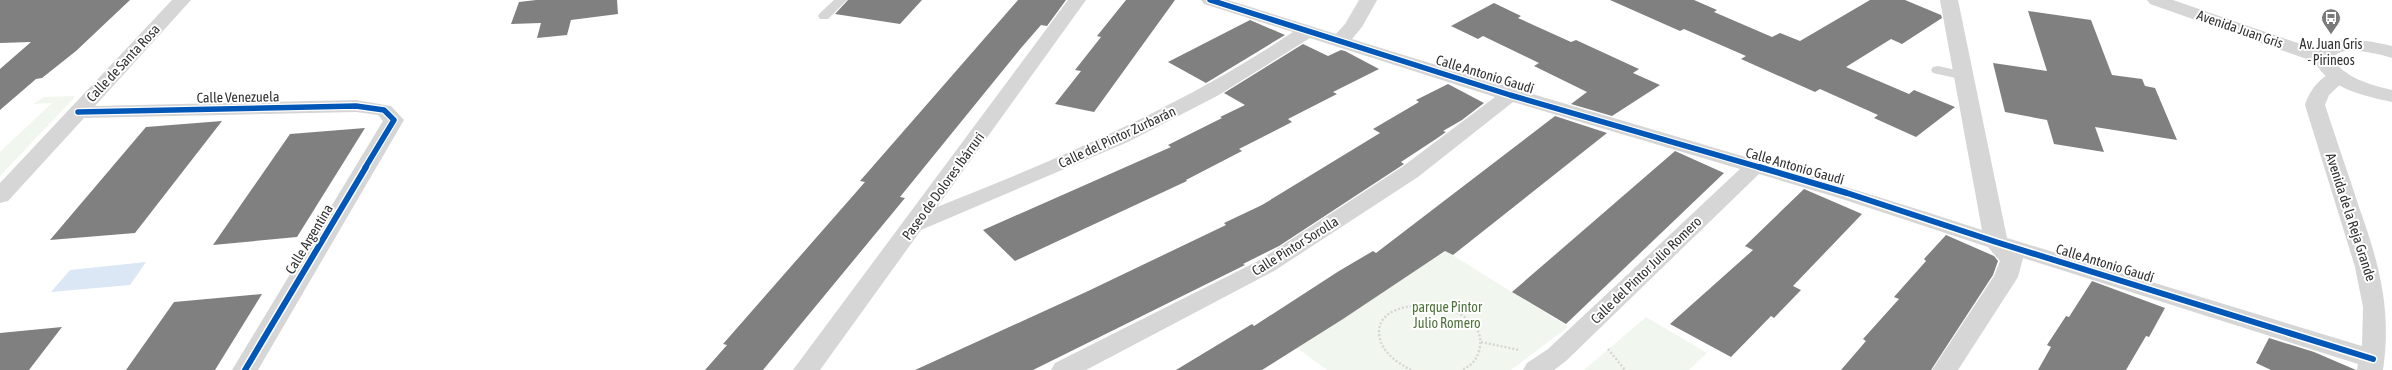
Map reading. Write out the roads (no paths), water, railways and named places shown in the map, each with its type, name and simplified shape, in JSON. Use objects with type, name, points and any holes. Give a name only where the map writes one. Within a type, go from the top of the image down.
[{"type":"street","name":"Calle de Santa Rosa","points":[[0,196],[182,0]]},
{"type":"street","name":"Paseo de Dolores Ibárruri","points":[[806,370],[915,224],[1077,0]]},
{"type":"street","name":"Calle Antonio Gaudí","points":[[1210,0],[1510,95],[1754,167],[1848,192],[1996,242],[2372,364]]},
{"type":"street","points":[[1340,41],[1353,27],[1368,0]]},
{"type":"street","points":[[1945,370],[2006,277],[2012,260],[1996,242],[1965,76],[1949,0]]},
{"type":"street","name":"Avenida Juan Gris","points":[[2156,0],[2327,53],[2357,46],[2392,52]]},
{"type":"street","name":"Avenida Juan Gris","points":[[2188,0],[2327,53]]},
{"type":"street","name":"Calle del Pintor Zurbarán","points":[[915,224],[1047,170],[1149,125],[1255,67],[1308,31]]},
{"type":"street","points":[[2327,53],[2328,68],[2339,76],[2354,84],[2392,96]]},
{"type":"street","name":"Avenida de la Reja Grande","points":[[2339,76],[2322,89],[2316,96],[2315,105],[2370,273],[2377,317],[2372,364]]},
{"type":"street","name":"Calle Pintor Sorolla","points":[[1064,370],[1266,266],[1410,172],[1510,95]]},
{"type":"street","name":"Calle Venezuela","points":[[78,112],[356,106],[384,110],[394,120]]},
{"type":"street","name":"Calle Argentina","points":[[245,370],[394,120]]},
{"type":"street","name":"Calle del Pintor Julio Romero","points":[[1531,361],[1557,354],[1754,167]]},
{"type":"lane","points":[[824,16],[841,0]]},
{"type":"lane","points":[[1938,70],[1965,76]]},
{"type":"place","name":"Av. Juan Gris - Pirineos","points":[[2331,35]]},
{"type":"park label","name":"parque Pintor Julio Romero","points":[[1447,316]]}]
